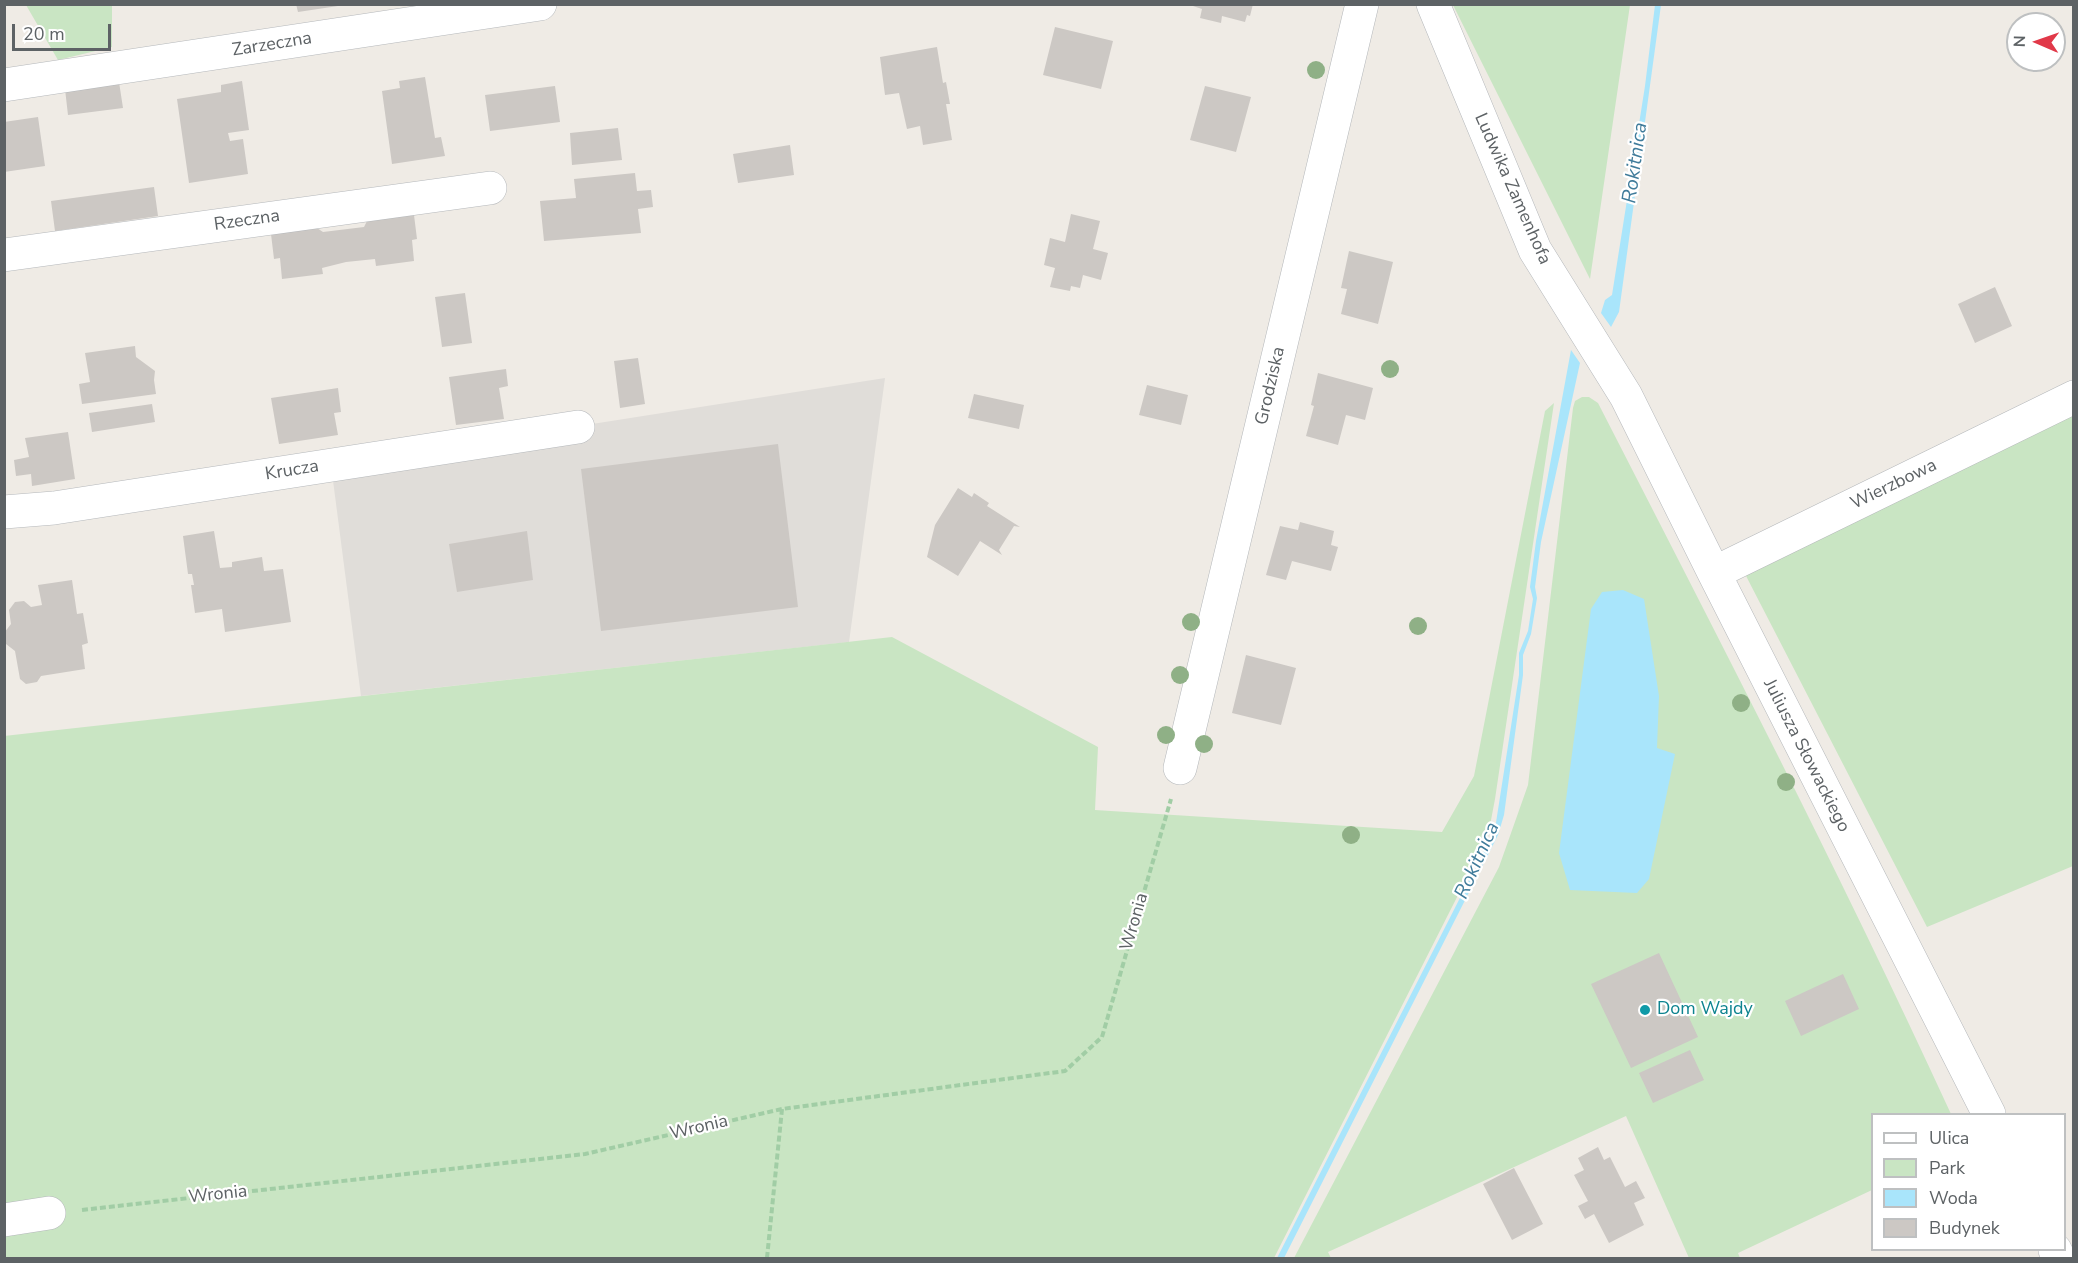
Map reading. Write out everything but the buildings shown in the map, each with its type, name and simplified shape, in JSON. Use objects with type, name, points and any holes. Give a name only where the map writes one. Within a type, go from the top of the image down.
[{"type":"street","name":"Zarzeczna","points":[[4,85],[540,4]]},
{"type":"street","name":"Grodziska","points":[[1180,768],[1362,4]]},
{"type":"street","name":"Ludwika Zamenhofa","points":[[1433,4],[1535,250],[1626,396]]},
{"type":"street","name":"Rzeczna","points":[[4,255],[490,188]]},
{"type":"street","name":"Juliusza Słowackiego","points":[[1626,396],[1988,1113]]},
{"type":"street","name":"Wierzbowa","points":[[1714,573],[2073,398]]},
{"type":"street","name":"Krucza","points":[[4,512],[54,508],[578,427]]},
{"type":"street","points":[[4,1220],[48,1213]]},
{"type":"path","name":"Wronia","points":[[48,1213],[585,1154],[782,1109],[1065,1071],[1102,1037],[1180,768]]},
{"type":"path","points":[[767,1258],[782,1109]]},
{"type":"shaded area","points":[[885,378],[849,642],[361,696],[331,465]]},
{"type":"green space","points":[[26,5],[112,5],[112,47],[58,60]]},
{"type":"green space","points":[[1453,5],[1630,5],[1590,279]]},
{"type":"green space","points":[[1582,397],[1589,397],[1598,403],[1823,846],[1951,1113],[1871,1113],[1871,1190],[1738,1253],[1740,1258],[1689,1258],[1626,1116],[1328,1252],[1331,1258],[1294,1258],[1499,867],[1528,785],[1575,401]]},
{"type":"green space","points":[[1554,403],[1488,836],[1274,1258],[5,1258],[4,736],[892,637],[1098,747],[1095,810],[1442,832],[1474,776],[1545,411]]},
{"type":"green space","points":[[2073,413],[2073,866],[1927,927],[1744,572]]},
{"type":"water","name":"Rokitnica","points":[[1655,5],[1661,5],[1619,312],[1611,327],[1601,313],[1605,300],[1612,295],[1645,86]]},
{"type":"water","points":[[1571,350],[1580,363],[1541,542],[1535,587],[1537,598],[1531,634],[1523,655],[1523,675],[1504,815],[1498,835],[1284,1258],[1277,1258],[1495,829],[1519,675],[1519,653],[1528,631],[1533,599],[1530,587],[1536,541]]},
{"type":"water","points":[[1623,590],[1644,599],[1659,696],[1657,748],[1675,754],[1649,879],[1637,893],[1570,890],[1559,853],[1591,609],[1602,592]]},
{"type":"place","name":"Dom Wajdy","points":[[1645,1010]]}]
